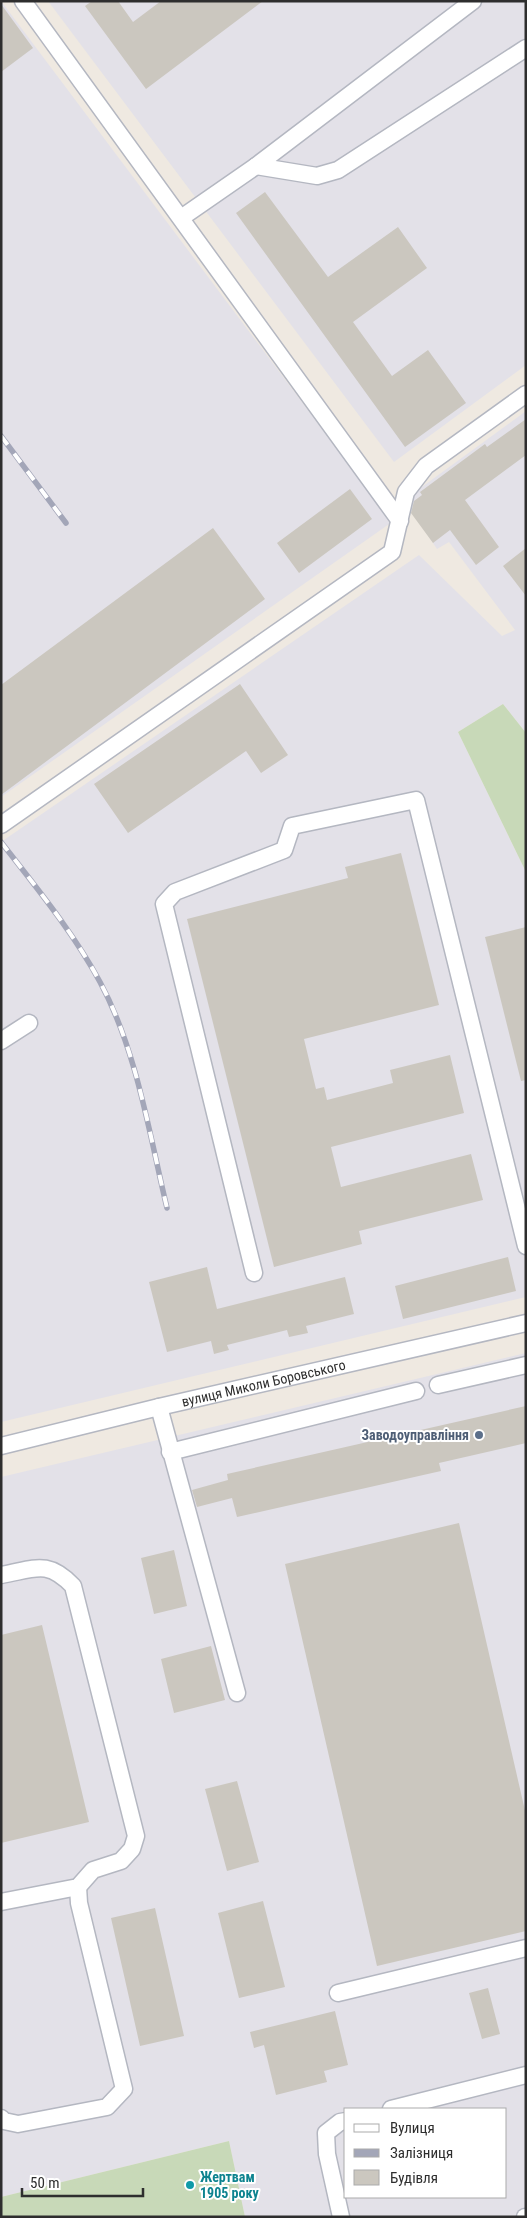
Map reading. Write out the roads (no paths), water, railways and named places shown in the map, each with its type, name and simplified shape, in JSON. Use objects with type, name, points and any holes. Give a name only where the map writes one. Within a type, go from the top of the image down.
[{"type":"street","points":[[23,1],[400,521]]},
{"type":"street","points":[[181,218],[256,166],[472,1]]},
{"type":"street","points":[[256,166],[317,176],[338,170],[526,48]]},
{"type":"street","points":[[1,826],[392,552],[406,492],[426,466],[526,394]]},
{"type":"street","points":[[254,1274],[164,904],[175,892],[284,850],[292,826],[416,800],[526,1246]]},
{"type":"street","points":[[1,1041],[29,1024]]},
{"type":"street","name":"вулиця Миколи Боровського","points":[[1,1446],[159,1407],[526,1323]]},
{"type":"street","points":[[438,1385],[526,1364]]},
{"type":"street","points":[[170,1452],[416,1391]]},
{"type":"street","points":[[159,1407],[237,1693]]},
{"type":"street","points":[[1,1575],[47,1567],[61,1573],[73,1586],[136,1836],[132,1848],[122,1861],[93,1870],[78,1887],[1,1902]]},
{"type":"street","points":[[1,2118],[4,2121],[18,2124],[108,2107],[124,2089],[79,1903],[78,1887]]},
{"type":"street","points":[[338,1993],[526,1948]]},
{"type":"street","points":[[395,2108],[526,2075]]},
{"type":"street","points":[[341,2217],[326,2154],[326,2133],[340,2122],[344,2121]]},
{"type":"railway","points":[[1,436],[66,523]]},
{"type":"railway","points":[[1,842],[54,910],[78,945],[113,1008],[124,1036],[141,1093],[167,1208]]},
{"type":"place","name":"Заводоуправління","points":[[479,1435]]},
{"type":"place","name":"Жертвам 1905 року","points":[[190,2185]]}]
